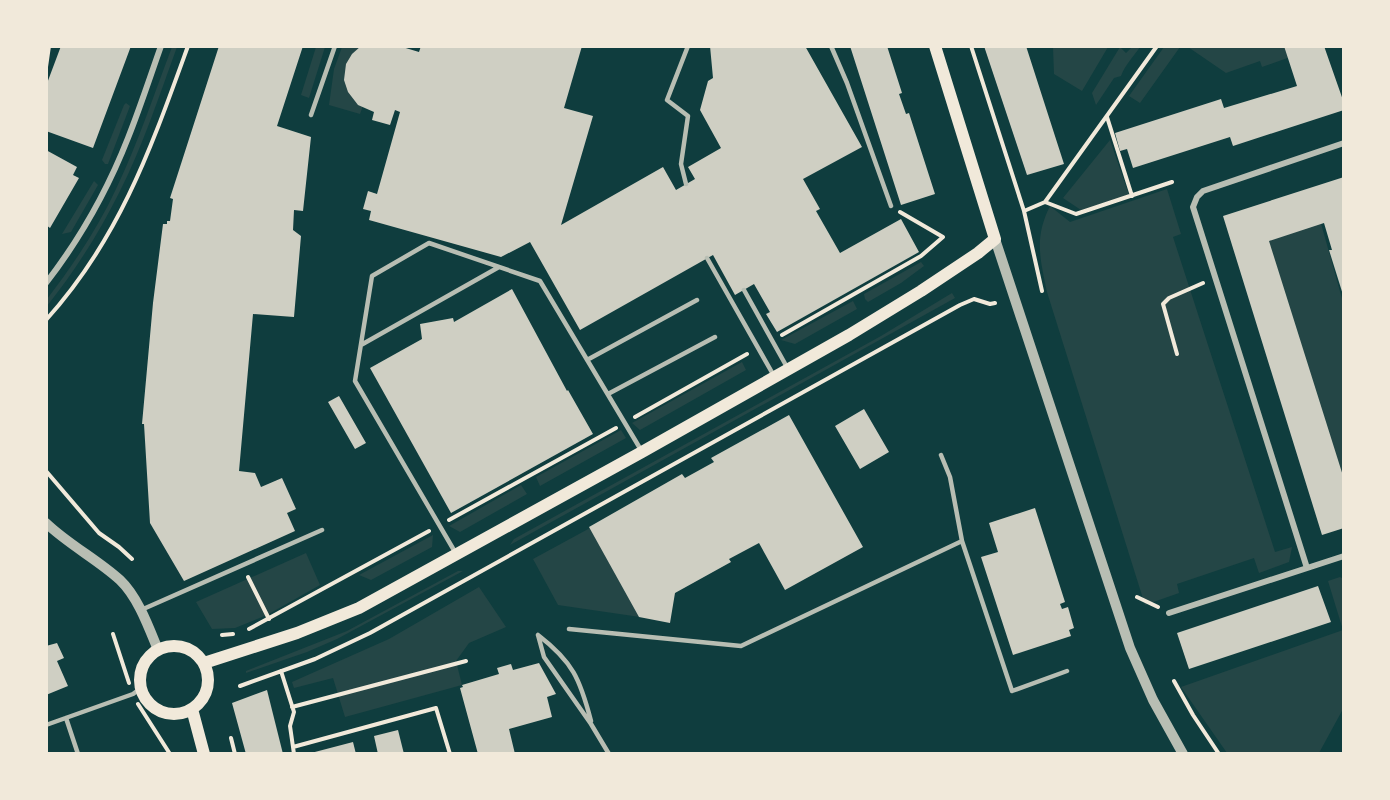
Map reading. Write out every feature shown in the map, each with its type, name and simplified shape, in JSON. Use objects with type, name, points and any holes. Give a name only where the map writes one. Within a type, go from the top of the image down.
[{"type":"main road","points":[[204,663],[297,633],[359,608],[849,335],[921,291],[995,239],[935,46]]},
{"type":"main road","points":[[180,646],[194,652],[204,663],[208,680],[207,689],[204,697],[192,709],[174,714],[157,710],[150,704],[141,688],[141,675],[144,663],[158,650],[180,646]]},
{"type":"main road","points":[[192,709],[204,753]]},
{"type":"street","points":[[46,283],[71,249],[111,178],[161,46]]},
{"type":"street","points":[[1307,568],[1193,207],[1197,197],[1203,191],[1344,143]]},
{"type":"street","points":[[995,239],[1130,648],[1153,700],[1183,753]]},
{"type":"street","points":[[46,523],[122,581],[141,610],[158,650]]},
{"type":"street","points":[[1169,613],[1344,556]]},
{"type":"lane","points":[[311,115],[335,46]]},
{"type":"lane","points":[[686,184],[681,164],[688,116],[667,100],[687,46]]},
{"type":"lane","points":[[831,46],[847,83],[891,206]]},
{"type":"lane","points":[[457,555],[355,381],[372,276],[429,243],[540,281],[642,452]]},
{"type":"lane","points":[[707,258],[774,377]]},
{"type":"lane","points":[[361,345],[499,267]]},
{"type":"lane","points":[[744,290],[788,369]]},
{"type":"lane","points":[[587,360],[697,300]]},
{"type":"lane","points":[[608,394],[715,337]]},
{"type":"lane","points":[[941,455],[950,477],[962,541],[1012,691],[1067,671]]},
{"type":"lane","points":[[141,610],[322,530]]},
{"type":"lane","points":[[569,629],[741,646],[962,541]]},
{"type":"lane","points":[[591,724],[576,676],[559,651],[538,634],[544,657],[609,753]]},
{"type":"lane","points":[[46,725],[133,694],[141,688]]},
{"type":"lane","points":[[66,718],[78,753]]},
{"type":"path","points":[[46,67],[49,46]]},
{"type":"path","points":[[46,320],[66,298],[95,259],[114,227],[151,148],[188,46]]},
{"type":"path","points":[[971,46],[1024,211],[1042,291]]},
{"type":"path","points":[[1024,211],[1045,202],[1157,46]]},
{"type":"path","points":[[1107,117],[1132,196]]},
{"type":"path","points":[[1045,202],[1076,214],[1172,182]]},
{"type":"path","points":[[772,340],[921,256],[943,237],[891,206]]},
{"type":"path","points":[[1177,354],[1163,304],[1168,297],[1215,278]]},
{"type":"path","points":[[240,686],[315,659],[370,633],[960,305],[974,299],[990,304],[995,303]]},
{"type":"path","points":[[222,635],[240,633],[269,619],[758,348]]},
{"type":"path","points":[[46,471],[91,525],[132,559]]},
{"type":"path","points":[[243,566],[269,619]]},
{"type":"path","points":[[1137,597],[1169,613]]},
{"type":"path","points":[[292,708],[466,661]]},
{"type":"path","points":[[281,671],[294,712],[290,726],[294,753]]},
{"type":"path","points":[[1174,681],[1193,715],[1219,753]]},
{"type":"path","points":[[293,747],[436,708],[450,753]]},
{"type":"path","points":[[231,738],[236,753]]},
{"type":"shaded area","points":[[1053,46],[1108,47],[1082,91],[1054,74]]},
{"type":"shaded area","points":[[172,47],[177,47],[128,175],[95,237],[47,306],[47,299],[84,246],[116,189],[139,136]]},
{"type":"shaded area","points":[[316,47],[325,47],[309,98],[301,95]]},
{"type":"shaded area","points":[[342,47],[407,47],[405,55],[365,100],[360,114],[329,105],[334,69]]},
{"type":"shaded area","points":[[1120,47],[1126,53],[1132,47],[1140,47],[1121,76],[1114,78],[1096,105],[1092,93]]},
{"type":"shaded area","points":[[1164,47],[1180,47],[1140,103],[1129,96]]},
{"type":"shaded area","points":[[1188,47],[1290,47],[1293,56],[1262,67],[1260,61],[1226,73]]},
{"type":"shaded area","points":[[126,103],[130,106],[108,164],[105,164],[102,160]]},
{"type":"shaded area","points":[[1110,140],[1129,195],[1081,210],[1063,198]]},
{"type":"shaded area","points":[[94,181],[98,185],[71,232],[62,234]]},
{"type":"shaded area","points":[[1167,189],[1181,234],[1173,237],[1275,552],[1292,547],[1289,562],[1259,573],[1254,558],[1177,584],[1179,593],[1145,605],[1047,292],[1040,238],[1050,206],[1070,222]]},
{"type":"shaded area","points":[[1320,220],[1343,302],[1343,482],[1267,236]]},
{"type":"shaded area","points":[[921,262],[924,266],[901,283],[868,302],[865,299],[864,294]]},
{"type":"shaded area","points":[[952,293],[955,298],[510,545],[514,539],[881,336]]},
{"type":"shaded area","points":[[853,301],[857,309],[795,344],[781,340]]},
{"type":"shaded area","points":[[742,362],[746,370],[640,430],[632,423]]},
{"type":"shaded area","points":[[621,430],[626,438],[540,486],[536,477]]},
{"type":"shaded area","points":[[521,485],[527,494],[460,532],[449,526]]},
{"type":"shaded area","points":[[590,528],[640,617],[558,605],[533,559]]},
{"type":"shaded area","points":[[433,535],[432,547],[371,580],[359,575]]},
{"type":"shaded area","points":[[306,553],[320,585],[267,615],[235,628],[212,629],[196,602]]},
{"type":"shaded area","points":[[458,571],[463,571],[337,639],[246,673],[246,671],[347,631]]},
{"type":"shaded area","points":[[1340,577],[1344,579],[1343,709],[1319,753],[1227,753],[1181,687],[1343,630],[1328,581]]},
{"type":"shaded area","points":[[479,587],[506,627],[469,643],[456,661],[462,685],[345,717],[333,678],[294,688],[292,682],[389,639]]},
{"type":"building","points":[[61,46],[131,46],[93,148],[46,131],[46,86]]},
{"type":"building","points":[[219,46],[303,46],[277,126],[311,137],[303,211],[294,210],[293,230],[301,236],[294,317],[253,314],[239,471],[255,473],[261,487],[282,478],[296,509],[287,513],[295,531],[184,581],[150,523],[144,424],[142,424],[163,224],[170,221],[173,199],[170,198]]},
{"type":"building","points":[[361,46],[399,46],[419,52],[421,46],[582,46],[564,108],[593,116],[561,225],[663,167],[676,190],[695,179],[688,167],[721,148],[700,110],[708,81],[713,78],[710,46],[805,46],[862,147],[803,179],[820,209],[816,211],[840,253],[901,219],[919,252],[777,332],[766,314],[770,312],[754,284],[735,295],[713,255],[580,330],[530,242],[501,257],[369,220],[371,211],[363,209],[368,191],[377,194],[400,112],[395,110],[390,125],[372,120],[374,112],[358,105],[348,92],[344,80],[346,64]]},
{"type":"building","points":[[850,46],[887,46],[902,93],[899,94],[906,114],[909,113],[935,194],[901,205]]},
{"type":"building","points":[[984,46],[1026,46],[1064,164],[1027,175]]},
{"type":"building","points":[[1284,46],[1324,46],[1344,103],[1344,110],[1233,146],[1230,137],[1133,168],[1127,149],[1120,151],[1115,133],[1221,99],[1224,108],[1297,86]]},
{"type":"building","points":[[46,150],[77,167],[73,175],[79,178],[50,228],[46,225]]},
{"type":"building","points":[[1344,177],[1344,298],[1329,250],[1332,250],[1324,223],[1269,241],[1344,479],[1344,528],[1322,535],[1223,216]]},
{"type":"building","points":[[512,289],[593,434],[451,513],[370,368],[422,339],[420,324],[453,318],[454,322]]},
{"type":"building","points":[[339,396],[366,443],[355,449],[328,402]]},
{"type":"building","points":[[864,409],[889,452],[860,469],[835,426]]},
{"type":"building","points":[[789,415],[863,547],[785,590],[759,543],[729,559],[731,562],[675,593],[670,623],[639,617],[589,527],[682,474],[685,478],[714,462],[711,458]]},
{"type":"building","points":[[1035,508],[1065,602],[1060,604],[1062,609],[1068,607],[1074,628],[1069,630],[1071,636],[1013,655],[981,557],[998,552],[989,523]]},
{"type":"building","points":[[1318,586],[1331,622],[1189,669],[1177,633]]},
{"type":"building","points":[[57,643],[64,658],[57,661],[68,686],[46,695],[46,646]]},
{"type":"building","points":[[539,663],[556,694],[547,697],[552,717],[509,729],[515,754],[478,754],[460,688],[463,687],[462,685],[499,674],[497,668],[511,664],[513,670]]},
{"type":"building","points":[[267,690],[283,754],[246,754],[232,703]]},
{"type":"building","points":[[398,730],[404,754],[378,754],[374,736]]},
{"type":"building","points":[[353,742],[356,754],[311,754],[311,753]]}]
